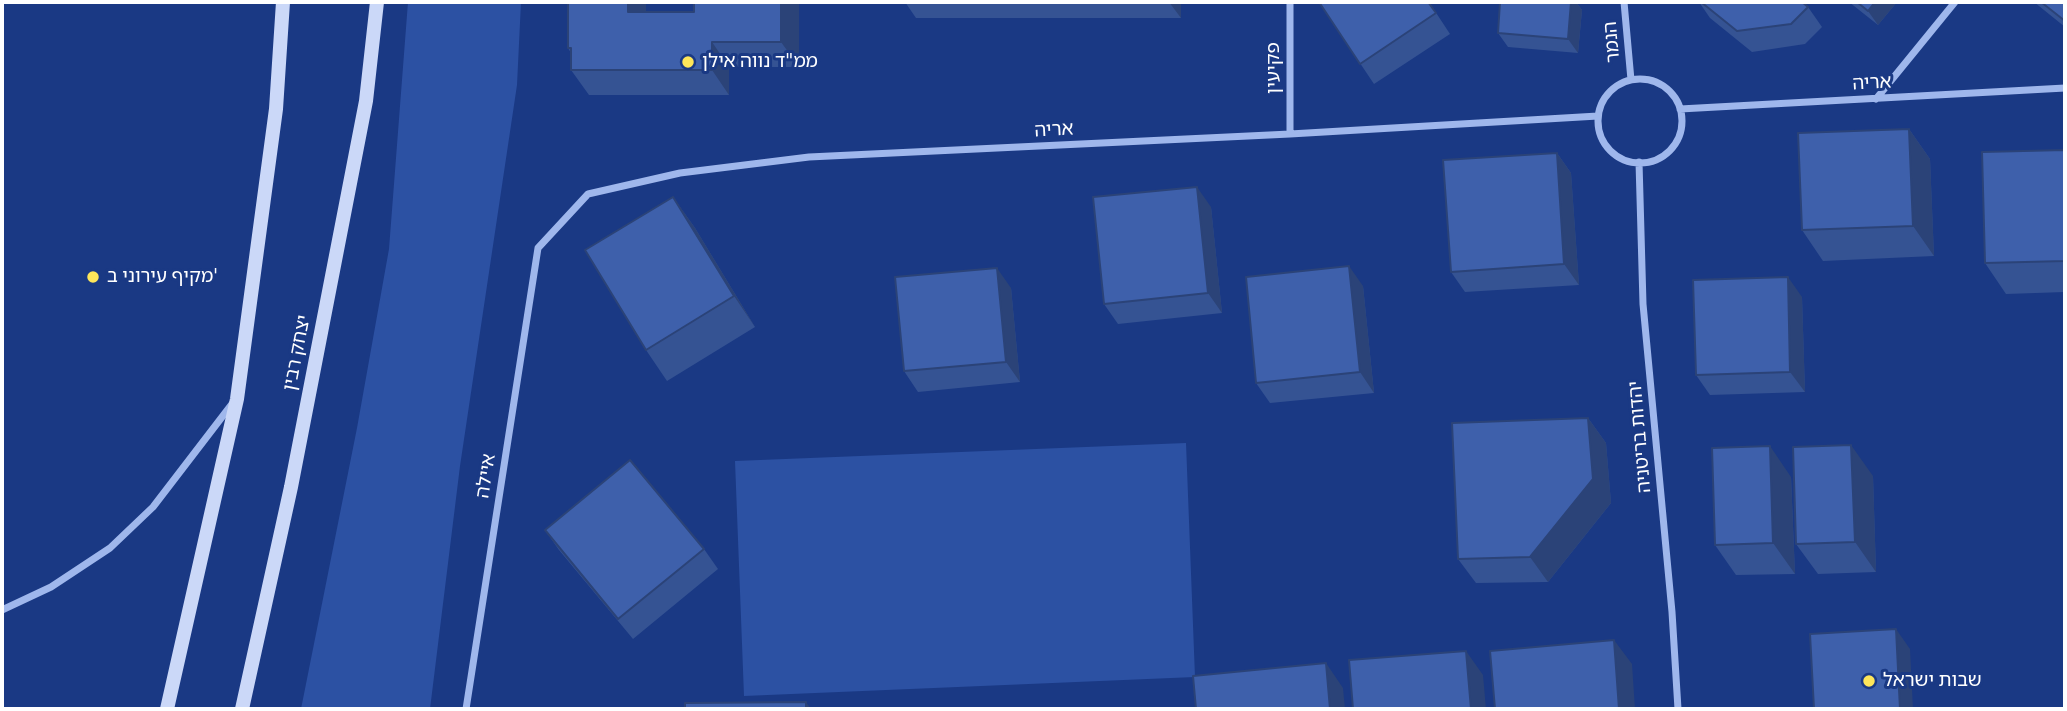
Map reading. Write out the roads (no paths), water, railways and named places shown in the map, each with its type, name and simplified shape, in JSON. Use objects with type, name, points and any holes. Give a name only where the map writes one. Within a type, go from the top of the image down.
[{"type":"main road","points":[[167,709],[237,398],[276,109],[283,2]]},
{"type":"main road","name":"יצחק רבין","points":[[242,709],[291,487],[366,102],[377,2]]},
{"type":"street","name":"פקיעין","points":[[1290,2],[1290,134]]},
{"type":"street","name":"הנמר","points":[[1624,2],[1631,80]]},
{"type":"street","points":[[1876,99],[1955,2]]},
{"type":"street","points":[[1643,79],[1666,88],[1680,109],[1682,123],[1679,135],[1664,155],[1652,161],[1625,160],[1613,153],[1604,143],[1598,130],[1598,116],[1608,92],[1631,80],[1643,79]]},
{"type":"street","name":"אריה","points":[[1680,109],[2065,88]]},
{"type":"street","name":"אריה","points":[[538,248],[588,194],[680,173],[809,157],[1598,116]]},
{"type":"street","name":"יהדות בריטניה","points":[[1639,162],[1643,304],[1672,612],[1678,709]]},
{"type":"street","name":"איילה","points":[[466,709],[538,248]]},
{"type":"street","points":[[2,610],[51,587],[110,548],[153,507],[237,398]]},
{"type":"place","name":"ממ\"ד נווה אילן","points":[[688,62]]},
{"type":"place","name":"מקיף עירוני ב'","points":[[93,277]]},
{"type":"place","name":"שבות ישראל","points":[[1869,681]]}]
